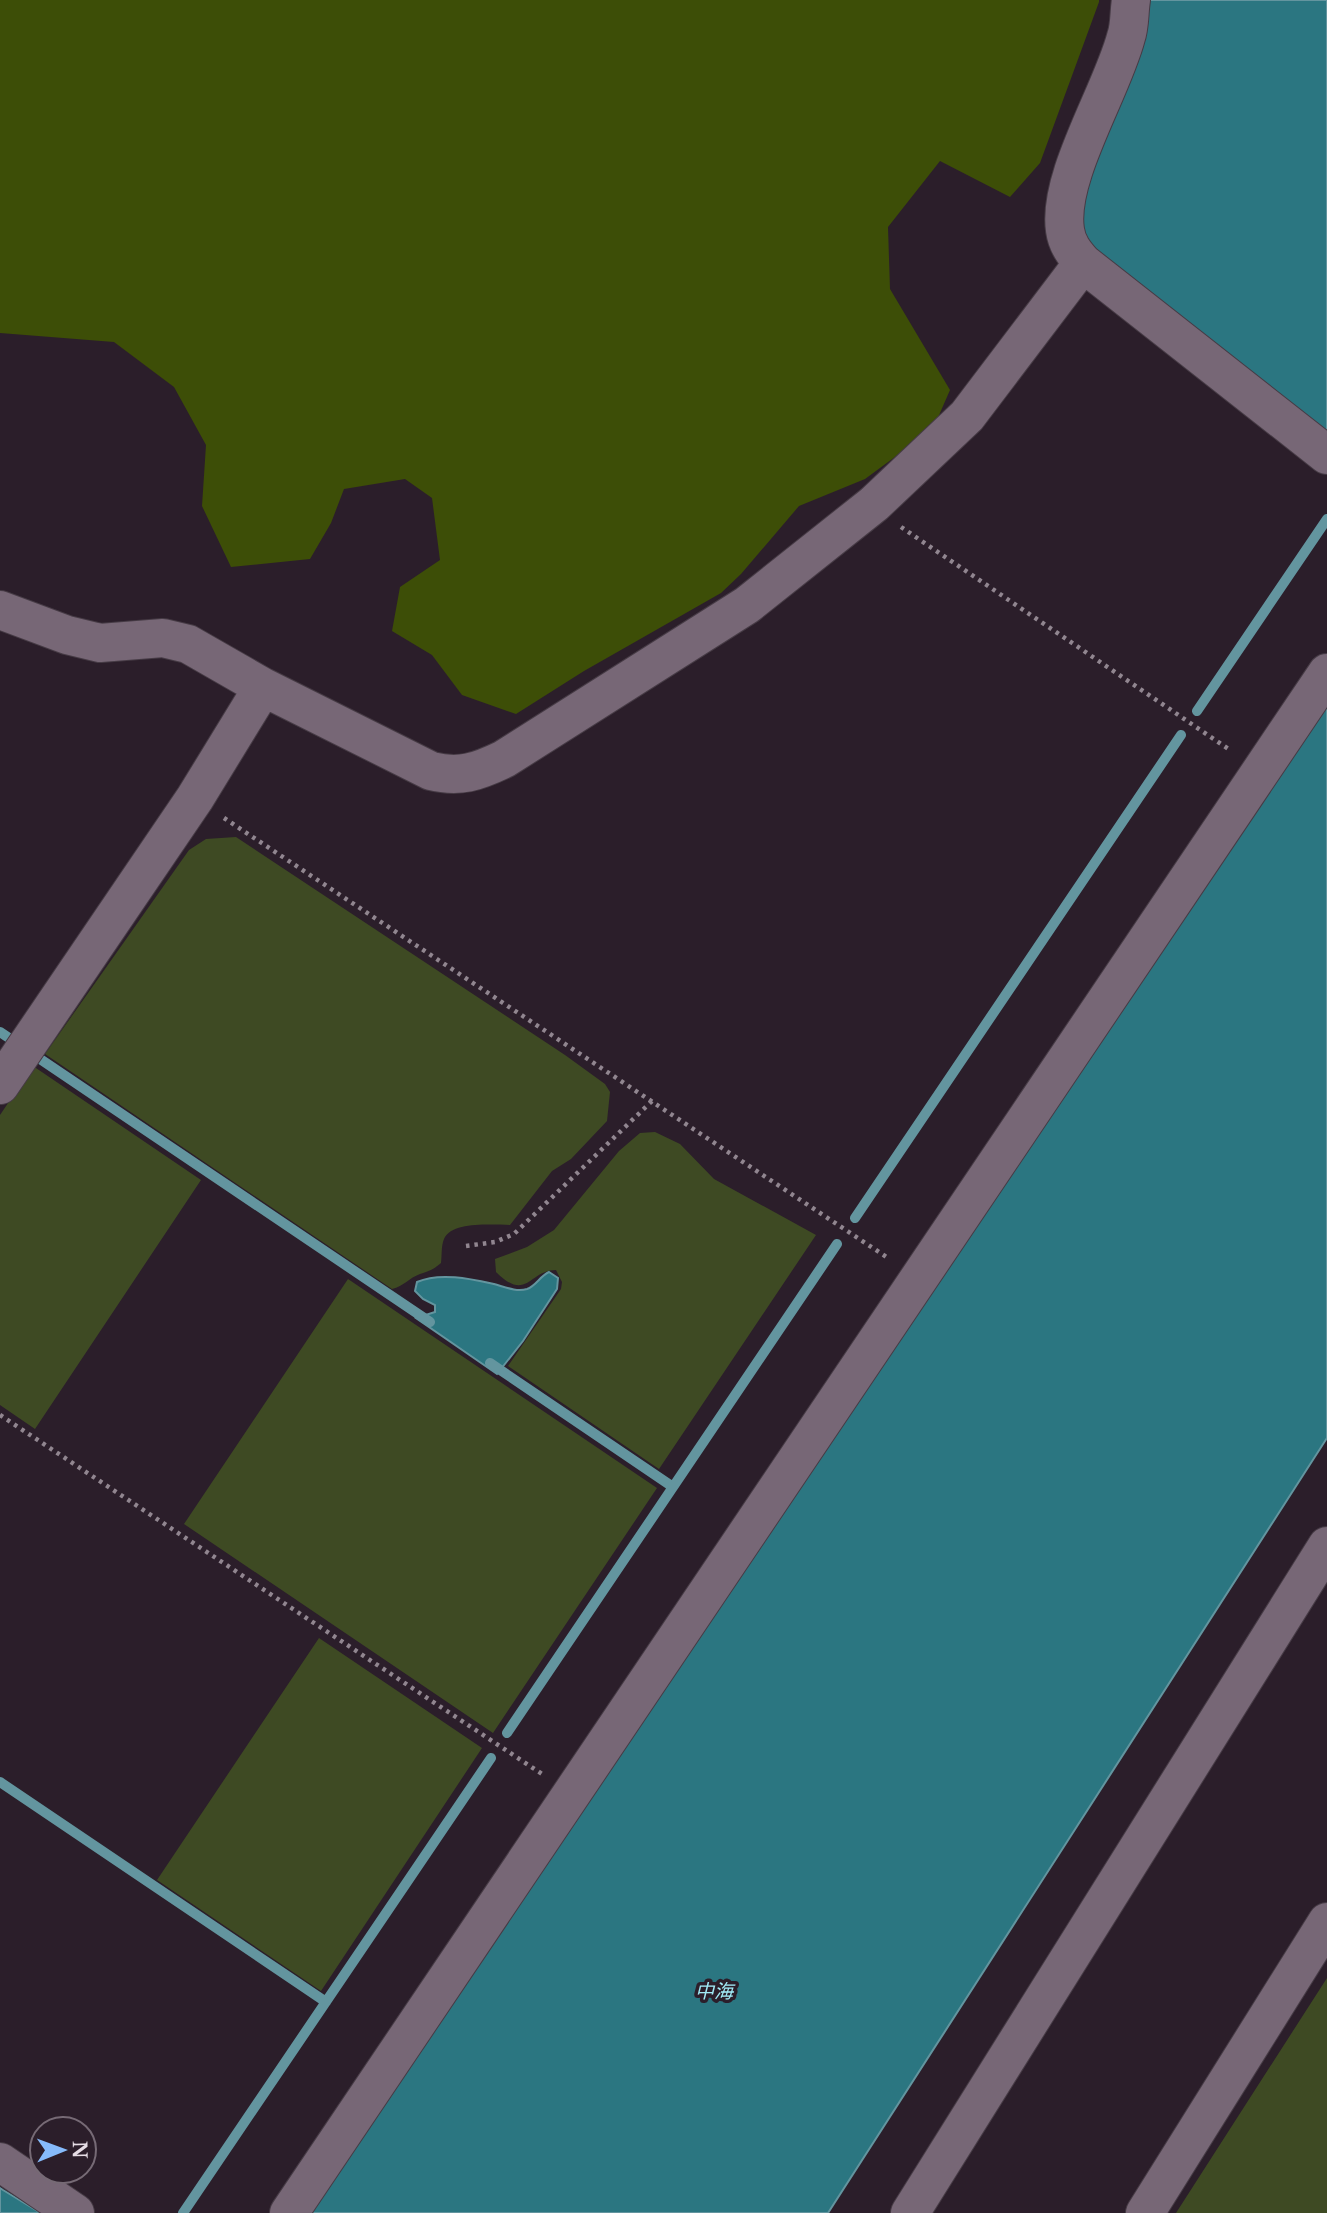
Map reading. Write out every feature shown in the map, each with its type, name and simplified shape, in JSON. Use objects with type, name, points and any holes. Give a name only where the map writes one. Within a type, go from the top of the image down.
[{"type":"street","points":[[1131,0],[1127,36],[1071,178],[1065,209],[1065,231],[1072,250],[1094,272],[1327,455]]},
{"type":"street","points":[[0,610],[67,635],[100,643],[163,638],[188,644],[263,687],[431,771],[452,776],[485,768],[504,759],[747,605],[874,504],[967,416],[1094,272]]},
{"type":"street","points":[[289,2213],[1327,673]]},
{"type":"street","points":[[0,1085],[195,798],[263,687]]},
{"type":"street","points":[[911,2213],[1327,1546]]},
{"type":"street","points":[[1145,2213],[1327,1922]]},
{"type":"street","points":[[0,2162],[75,2213]]},
{"type":"path","points":[[897,525],[1261,771]]},
{"type":"path","points":[[195,798],[919,1278]]},
{"type":"path","points":[[466,1246],[495,1242],[514,1234],[652,1101]]},
{"type":"path","points":[[0,1415],[572,1794]]},
{"type":"green space","points":[[0,0],[1099,2],[1040,163],[1010,197],[940,161],[888,227],[890,289],[950,390],[933,429],[865,479],[799,506],[741,574],[721,593],[584,671],[516,714],[462,695],[432,655],[392,631],[400,587],[440,560],[432,498],[405,479],[344,489],[331,523],[310,559],[231,567],[202,506],[206,445],[174,387],[114,342],[0,333]]},
{"type":"green space","points":[[236,837],[565,1055],[605,1084],[610,1092],[607,1121],[571,1159],[552,1171],[510,1225],[474,1225],[455,1229],[444,1239],[441,1263],[396,1288],[392,1289],[45,1054],[189,850],[206,839]]},
{"type":"green space","points":[[33,1066],[201,1180],[35,1429],[0,1405],[0,1115]]},
{"type":"green space","points":[[655,1132],[680,1144],[714,1179],[816,1235],[659,1469],[508,1366],[561,1289],[562,1282],[556,1270],[547,1271],[528,1283],[515,1285],[496,1272],[495,1259],[527,1247],[554,1230],[619,1151],[640,1133]]},
{"type":"green space","points":[[348,1279],[657,1488],[493,1733],[184,1524]]},
{"type":"green space","points":[[319,1638],[482,1748],[321,1991],[157,1880]]},
{"type":"green space","points":[[1327,1978],[1327,2213],[1176,2213]]},
{"type":"water","points":[[1144,0],[1327,0],[1327,442],[1081,241],[1080,191]]},
{"type":"water","name":"中海","points":[[1327,693],[1327,1438],[828,2213],[304,2213]]},
{"type":"water","points":[[549,1272],[558,1278],[557,1289],[523,1341],[497,1374],[416,1318],[435,1312],[435,1305],[415,1291],[417,1282],[435,1277],[456,1277],[523,1290],[530,1288]]},
{"type":"water","points":[[0,2188],[3,2190],[41,2213],[0,2213]]},
{"type":"waterway","points":[[1197,711],[1327,519]]},
{"type":"waterway","points":[[855,1218],[1181,735]]},
{"type":"waterway","points":[[0,1032],[430,1322]]},
{"type":"waterway","points":[[507,1733],[837,1244]]},
{"type":"waterway","points":[[490,1363],[673,1487]]},
{"type":"waterway","points":[[183,2213],[491,1758]]},
{"type":"waterway","points":[[0,1782],[326,2002]]}]
